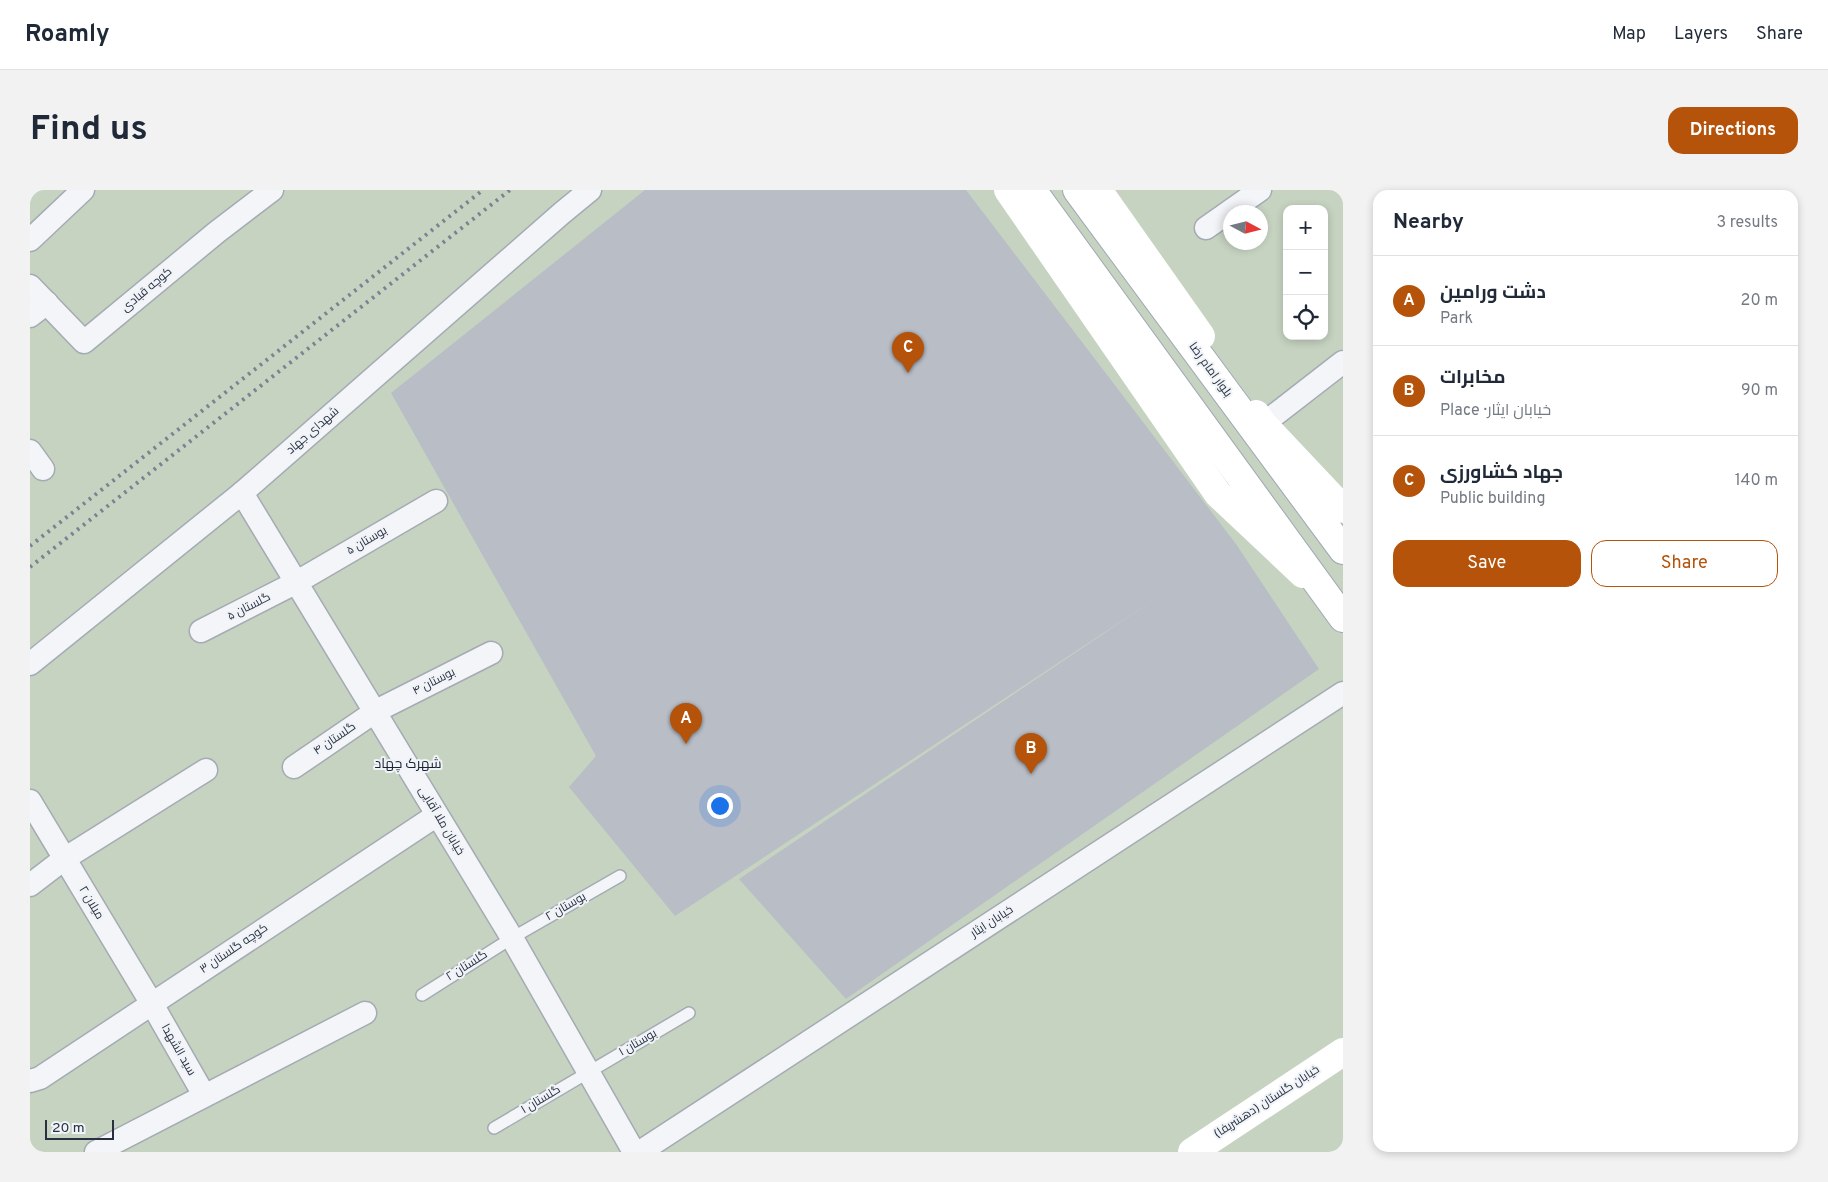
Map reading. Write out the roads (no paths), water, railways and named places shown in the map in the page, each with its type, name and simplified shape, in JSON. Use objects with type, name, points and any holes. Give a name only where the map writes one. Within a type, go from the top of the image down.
[{"type":"main road","points":[[1008,190],[1218,494],[1335,608]]},
{"type":"main road","points":[[1032,190],[1335,608]]},
{"type":"main road","name":"بلوار امام رضا","points":[[1077,190],[1343,550]]},
{"type":"main road","points":[[1098,190],[1263,424],[1343,508]]},
{"type":"main road","name":"خیابان گلستان (دهشریفا)","points":[[1192,1152],[1343,1052]]},
{"type":"street","points":[[30,240],[83,190]]},
{"type":"street","name":"کوچه قبادی","points":[[30,286],[38,310],[84,342],[217,232],[272,190]]},
{"type":"street","name":"شهدای جهاد","points":[[30,664],[242,493],[590,190]]},
{"type":"street","points":[[1206,228],[1260,190]]},
{"type":"street","points":[[1263,424],[1343,362]]},
{"type":"street","name":"خیابان ملا آقایی","points":[[242,493],[512,938],[634,1152]]},
{"type":"street","name":"بوستان ۵","points":[[297,582],[436,500]]},
{"type":"street","name":"گلستان ۵","points":[[201,631],[297,582]]},
{"type":"street","name":"بوستان ۴","points":[[376,711],[491,654]]},
{"type":"street","name":"خیابان ایثار","points":[[640,1152],[1343,693]]},
{"type":"street","name":"گلستان ۴","points":[[294,767],[376,711]]},
{"type":"street","points":[[30,885],[64,859],[206,770]]},
{"type":"street","name":"میلان ۲","points":[[30,801],[152,1004]]},
{"type":"street","name":"کوچه گلستان ۳","points":[[30,1081],[40,1078],[436,815]]},
{"type":"street","name":"سید الشهدا","points":[[152,1004],[204,1095]]},
{"type":"street","points":[[96,1152],[365,1013]]},
{"type":"lane","name":"بوستان ۲","points":[[512,938],[620,876]]},
{"type":"lane","name":"گلستان ۲","points":[[422,995],[512,938]]},
{"type":"lane","name":"بوستان ۱","points":[[588,1072],[688,1013]]},
{"type":"lane","name":"گلستان ۱","points":[[494,1128],[588,1072]]},
{"type":"railway","points":[[30,546],[483,190]]},
{"type":"railway","points":[[30,567],[510,190]]},
{"type":"place","name":"جهاد کشاورزی","points":[[908,373]]},
{"type":"place","name":"دشت ورامین","points":[[686,744]]},
{"type":"place","name":"مخابرات","points":[[1031,774]]},
{"type":"district","name":"شهرک چهاد","points":[[408,764]]}]
